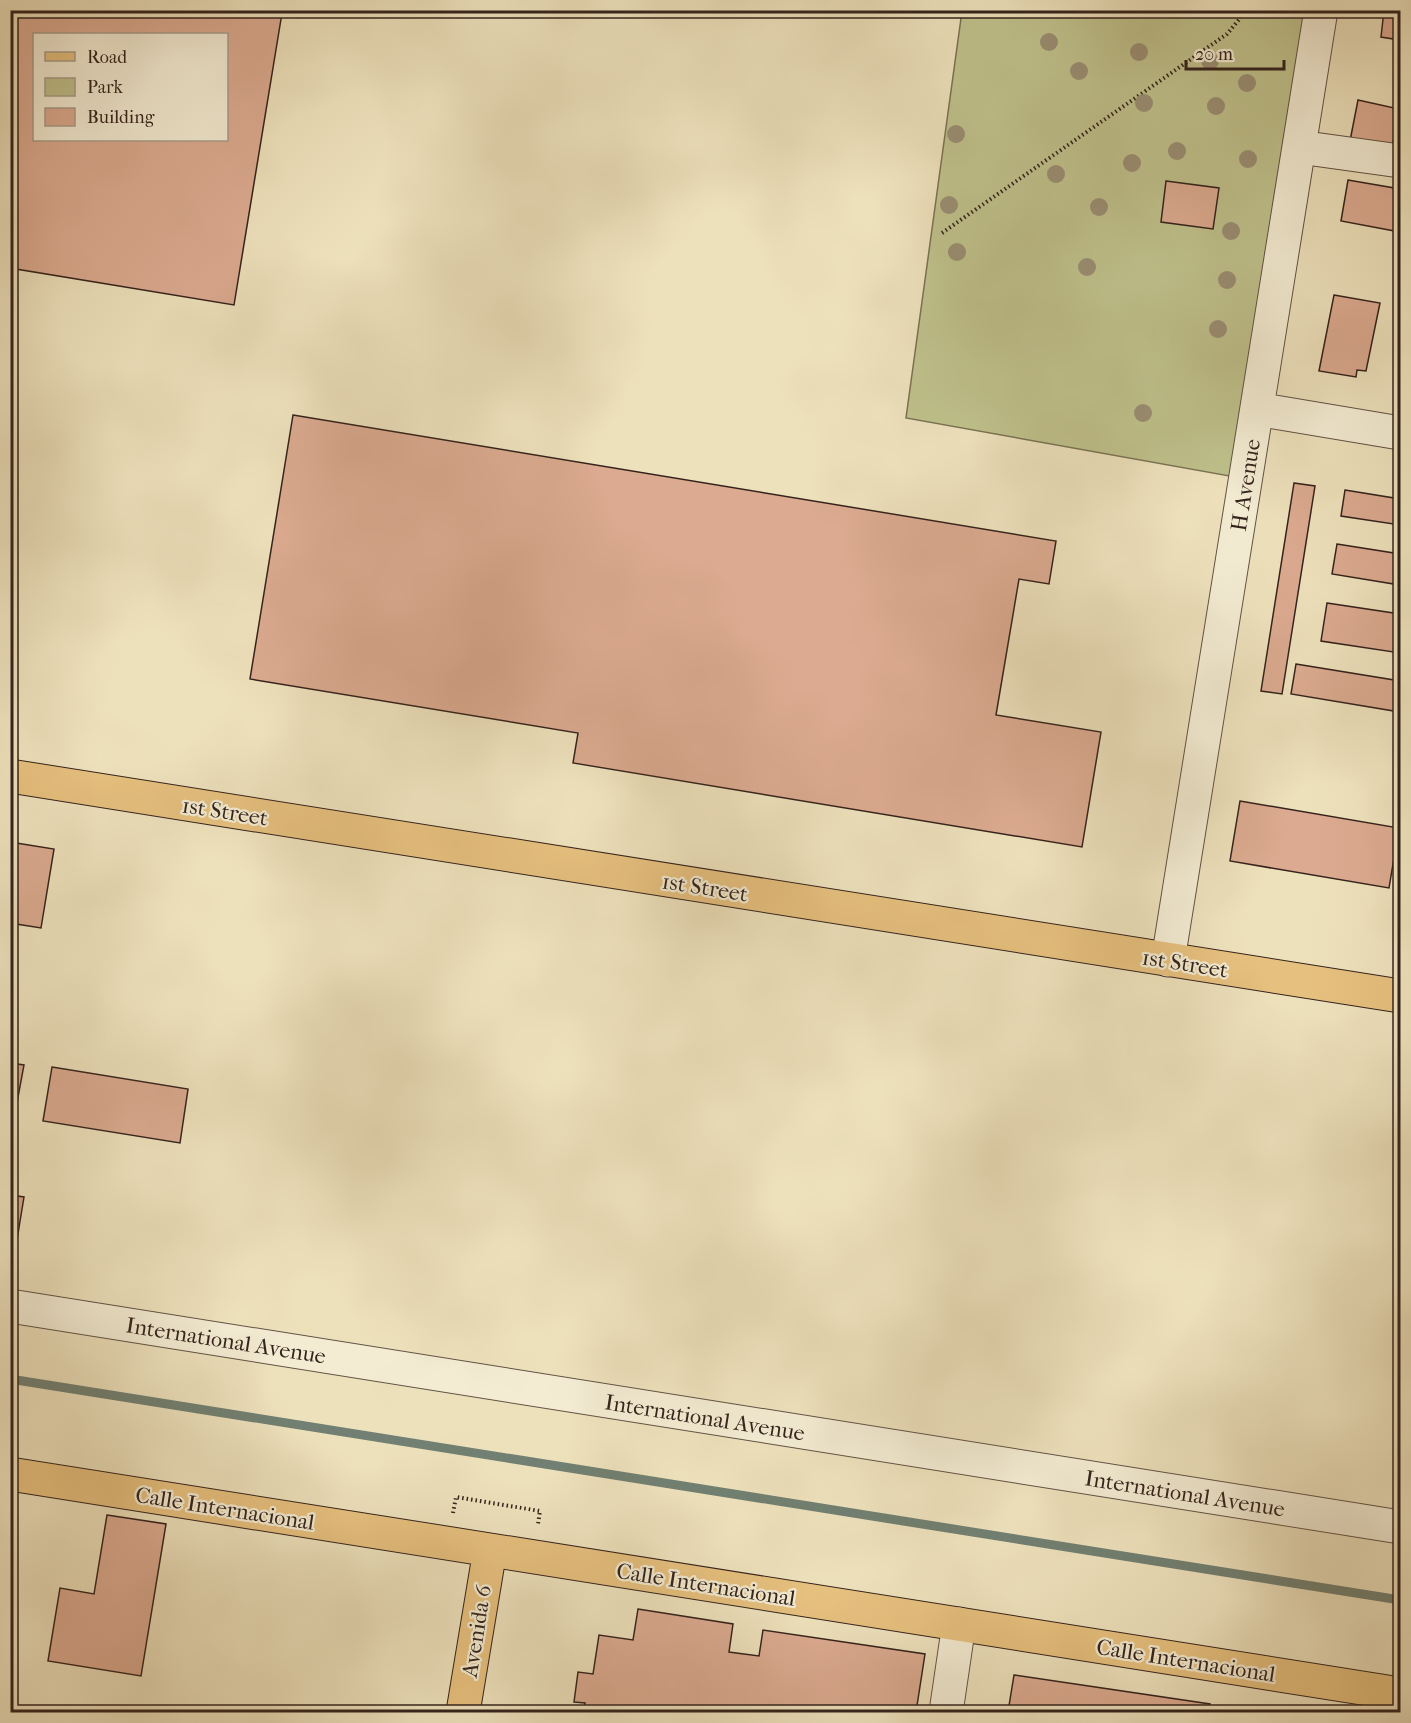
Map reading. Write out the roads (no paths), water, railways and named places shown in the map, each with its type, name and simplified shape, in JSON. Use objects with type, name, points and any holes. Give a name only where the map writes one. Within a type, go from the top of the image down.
[{"type":"main road","name":"1st Street","points":[[10,776],[1401,996]]},
{"type":"main road","name":"Calle Internacional","points":[[10,1474],[1401,1694]]},
{"type":"main road","name":"Avenida 6","points":[[463,1713],[490,1550]]},
{"type":"street","name":"H Avenue","points":[[1168,960],[1321,10]]},
{"type":"street","points":[[1299,147],[1401,161]]},
{"type":"street","points":[[1257,409],[1401,433]]},
{"type":"street","name":"International Avenue","points":[[10,1306],[1401,1527]]},
{"type":"street","points":[[946,1713],[959,1624]]},
{"type":"waterway","points":[[10,1379],[1400,1600]]}]
